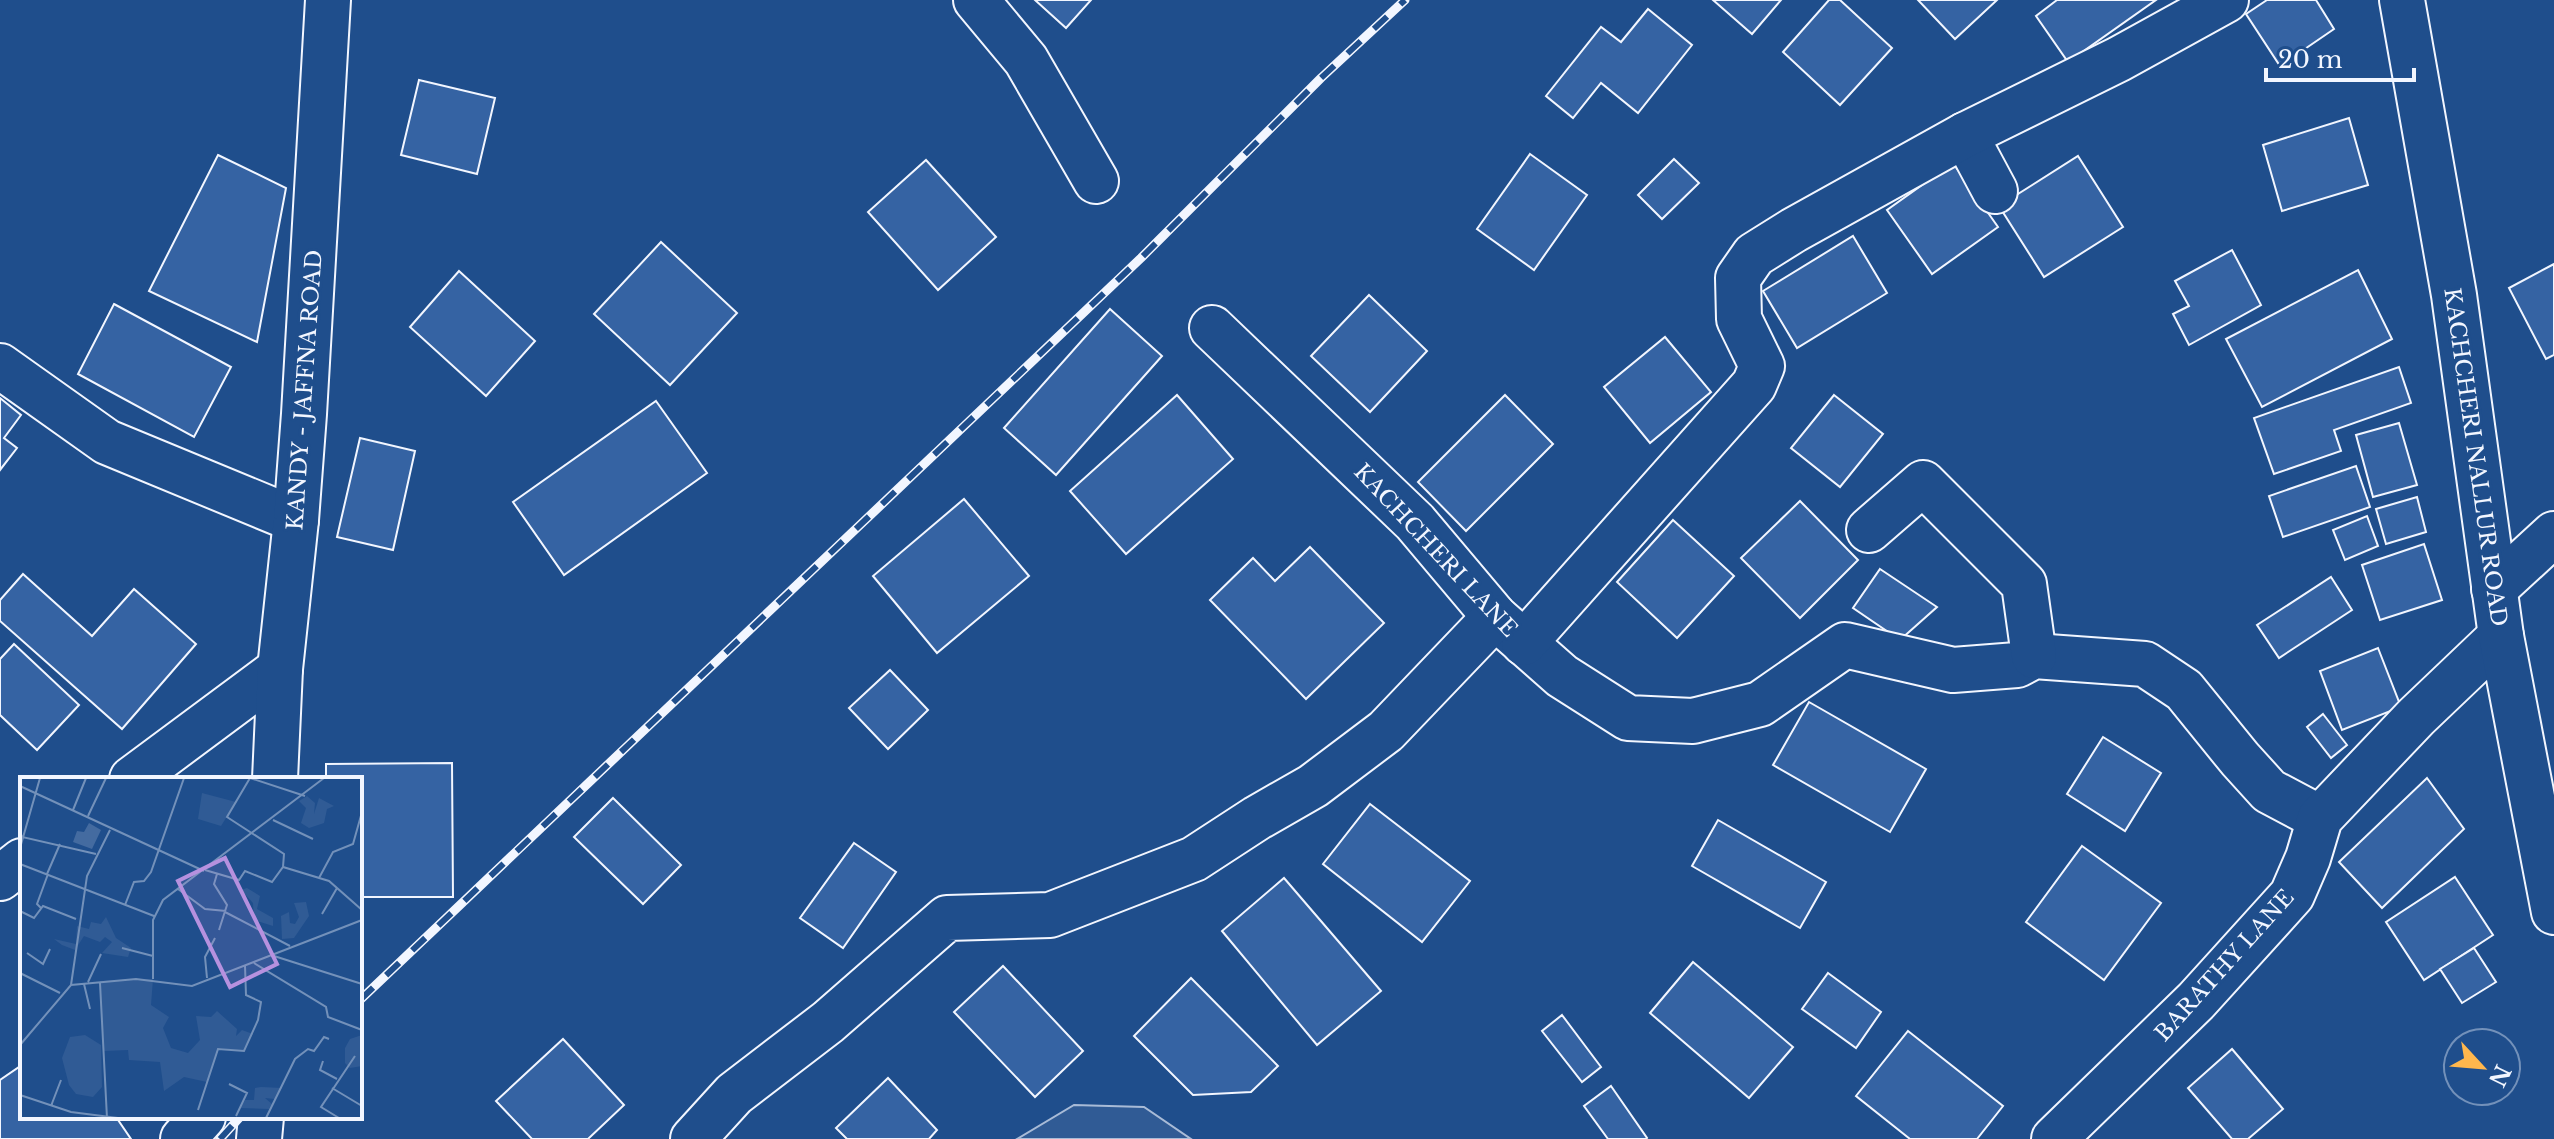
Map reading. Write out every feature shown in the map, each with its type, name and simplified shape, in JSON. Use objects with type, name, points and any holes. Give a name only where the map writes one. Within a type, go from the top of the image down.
[{"type":"main road","name":"KANDY - JAFFNA ROAD","points":[[275,777],[280,669],[296,520],[328,0]]},
{"type":"main road","points":[[976,0],[1026,60],[1096,181]]},
{"type":"main road","points":[[693,1139],[734,1094],[828,1022],[947,918],[1050,915],[1194,859],[1313,786],[1386,731],[1509,630],[1754,385],[1762,366],[1739,319],[1738,278],[1754,255],[1965,135],[2119,59],[2226,0]]},
{"type":"main road","name":"KACHCHERI NALLUR ROAD","points":[[2402,0],[2454,295],[2501,636],[2554,912]]},
{"type":"main road","points":[[1965,135],[1995,191]]},
{"type":"main road","name":"KACHCHERI LANE","points":[[1212,328],[1415,522],[1509,630],[1562,676],[1628,718],[1693,721],[1760,704],[1845,645],[1953,670],[2017,665],[2034,656],[2145,664],[2184,690],[2269,791],[2320,818]]},
{"type":"main road","points":[[0,366],[107,442],[296,520]]},
{"type":"main road","points":[[1869,530],[1923,483],[2024,584],[2034,656]]},
{"type":"main road","points":[[2494,589],[2554,534]]},
{"type":"main road","name":"BARATHY LANE","points":[[2054,1139],[2196,1001],[2292,895],[2320,818],[2416,717],[2501,636]]},
{"type":"main road","points":[[135,777],[280,669]]},
{"type":"main road","points":[[0,878],[20,863]]},
{"type":"main road","points":[[183,1139],[201,1119]]},
{"type":"main road","points":[[259,1139],[261,1119]]},
{"type":"shaded area","points":[[1074,1105],[1144,1107],[1191,1139],[1017,1139]]},
{"type":"building","points":[[1035,0],[1091,0],[1066,28]]},
{"type":"building","points":[[1713,0],[1781,0],[1752,34]]},
{"type":"building","points":[[1829,0],[1840,0],[1892,48],[1840,105],[1783,52]]},
{"type":"building","points":[[1918,0],[1997,0],[1955,39]]},
{"type":"building","points":[[2057,0],[2156,0],[2068,62],[2036,16]]},
{"type":"building","points":[[2267,0],[2316,0],[2334,29],[2280,66],[2246,14]]},
{"type":"building","points":[[1648,9],[1692,45],[1638,113],[1601,83],[1573,118],[1546,96],[1601,27],[1621,42]]},
{"type":"building","points":[[419,80],[495,98],[477,174],[401,155]]},
{"type":"building","points":[[2349,118],[2368,185],[2282,211],[2263,145]]},
{"type":"building","points":[[1530,154],[1587,195],[1534,270],[1477,229]]},
{"type":"building","points":[[218,155],[286,188],[257,342],[149,291]]},
{"type":"building","points":[[2078,156],[2123,227],[2044,277],[1999,206]]},
{"type":"building","points":[[1674,159],[1699,183],[1662,219],[1638,195]]},
{"type":"building","points":[[926,160],[996,237],[938,290],[868,212]]},
{"type":"building","points":[[1953,163],[1998,227],[1932,274],[1887,210]]},
{"type":"building","points":[[1853,236],[1887,293],[1797,348],[1763,291]]},
{"type":"building","points":[[661,242],[737,313],[670,385],[594,314]]},
{"type":"building","points":[[2232,250],[2261,305],[2189,345],[2173,314],[2189,306],[2175,281]]},
{"type":"building","points":[[2554,264],[2554,355],[2546,359],[2509,288]]},
{"type":"building","points":[[2358,270],[2392,339],[2262,407],[2226,339]]},
{"type":"building","points":[[459,271],[535,341],[486,396],[410,327]]},
{"type":"building","points":[[1369,295],[1427,351],[1370,412],[1311,356]]},
{"type":"building","points":[[114,304],[231,367],[194,437],[78,374]]},
{"type":"building","points":[[1110,309],[1162,356],[1056,475],[1004,428]]},
{"type":"building","points":[[1665,337],[1711,392],[1650,443],[1604,387]]},
{"type":"building","points":[[2399,367],[2411,403],[2334,430],[2341,451],[2274,474],[2254,418]]},
{"type":"building","points":[[1177,395],[1233,459],[1126,554],[1070,491]]},
{"type":"building","points":[[1505,395],[1553,444],[1466,531],[1418,482]]},
{"type":"building","points":[[1834,395],[1883,434],[1840,487],[1791,448]]},
{"type":"building","points":[[0,398],[21,415],[4,438],[17,448],[0,470]]},
{"type":"building","points":[[656,401],[707,473],[564,575],[513,502]]},
{"type":"building","points":[[2399,423],[2417,485],[2373,497],[2356,435]]},
{"type":"building","points":[[360,438],[415,451],[393,550],[337,537]]},
{"type":"building","points":[[2356,466],[2370,507],[2283,537],[2269,496]]},
{"type":"building","points":[[2417,497],[2426,532],[2386,544],[2376,509]]},
{"type":"building","points":[[964,499],[1029,576],[937,653],[873,576]]},
{"type":"building","points":[[1800,501],[1858,560],[1800,618],[1741,558]]},
{"type":"building","points":[[2367,516],[2378,546],[2345,560],[2333,530]]},
{"type":"building","points":[[1673,520],[1734,576],[1677,638],[1617,582]]},
{"type":"building","points":[[2424,544],[2442,600],[2380,620],[2362,565]]},
{"type":"building","points":[[1310,547],[1384,623],[1306,699],[1210,600],[1253,558],[1275,581]]},
{"type":"building","points":[[1880,569],[1937,607],[1900,640],[1853,608]]},
{"type":"building","points":[[23,574],[92,636],[134,589],[196,644],[122,729],[0,621],[0,600]]},
{"type":"building","points":[[2331,577],[2352,610],[2279,658],[2257,625]]},
{"type":"building","points":[[14,644],[79,705],[37,750],[0,715],[0,659]]},
{"type":"building","points":[[2378,648],[2401,707],[2342,730],[2320,671]]},
{"type":"building","points":[[890,670],[928,710],[888,749],[849,708]]},
{"type":"building","points":[[1809,702],[1926,769],[1890,832],[1773,765]]},
{"type":"building","points":[[2323,714],[2347,745],[2331,758],[2307,727]]},
{"type":"building","points":[[2103,737],[2161,773],[2125,831],[2067,794]]},
{"type":"building","points":[[452,763],[453,897],[362,897],[362,777],[326,777],[326,764]]},
{"type":"building","points":[[2427,778],[2464,829],[2382,908],[2339,862]]},
{"type":"building","points":[[613,798],[681,865],[643,904],[574,837]]},
{"type":"building","points":[[1370,804],[1470,881],[1422,942],[1323,864]]},
{"type":"building","points":[[1718,820],[1826,882],[1800,928],[1692,866]]},
{"type":"building","points":[[854,843],[896,872],[843,948],[800,918]]},
{"type":"building","points":[[2082,846],[2161,903],[2104,980],[2026,922]]},
{"type":"building","points":[[2455,877],[2493,935],[2424,980],[2386,922]]},
{"type":"building","points":[[1284,878],[1381,991],[1317,1045],[1222,931]]},
{"type":"building","points":[[2474,948],[2496,982],[2462,1003],[2440,969]]},
{"type":"building","points":[[1693,962],[1793,1047],[1749,1098],[1650,1013]]},
{"type":"building","points":[[1003,966],[1083,1051],[1035,1097],[954,1012]]},
{"type":"building","points":[[1828,973],[1881,1012],[1856,1048],[1802,1009]]},
{"type":"building","points":[[1191,978],[1278,1066],[1251,1092],[1193,1095],[1134,1036]]},
{"type":"building","points":[[1562,1015],[1601,1067],[1582,1082],[1542,1031]]},
{"type":"building","points":[[1908,1031],[2003,1106],[1977,1139],[1910,1139],[1856,1096]]},
{"type":"building","points":[[563,1039],[624,1105],[588,1139],[532,1139],[496,1101]]},
{"type":"building","points":[[2232,1049],[2283,1109],[2248,1139],[2232,1139],[2188,1088]]},
{"type":"building","points":[[20,1066],[20,1119],[117,1119],[131,1139],[0,1139],[0,1080]]},
{"type":"building","points":[[888,1078],[937,1130],[929,1139],[847,1139],[836,1128]]},
{"type":"building","points":[[1611,1086],[1646,1139],[1608,1139],[1584,1106]]},
{"type":"railway","points":[[362,998],[1141,258],[1321,78],[1405,0]]},
{"type":"railway","points":[[220,1139],[238,1119]]}]
